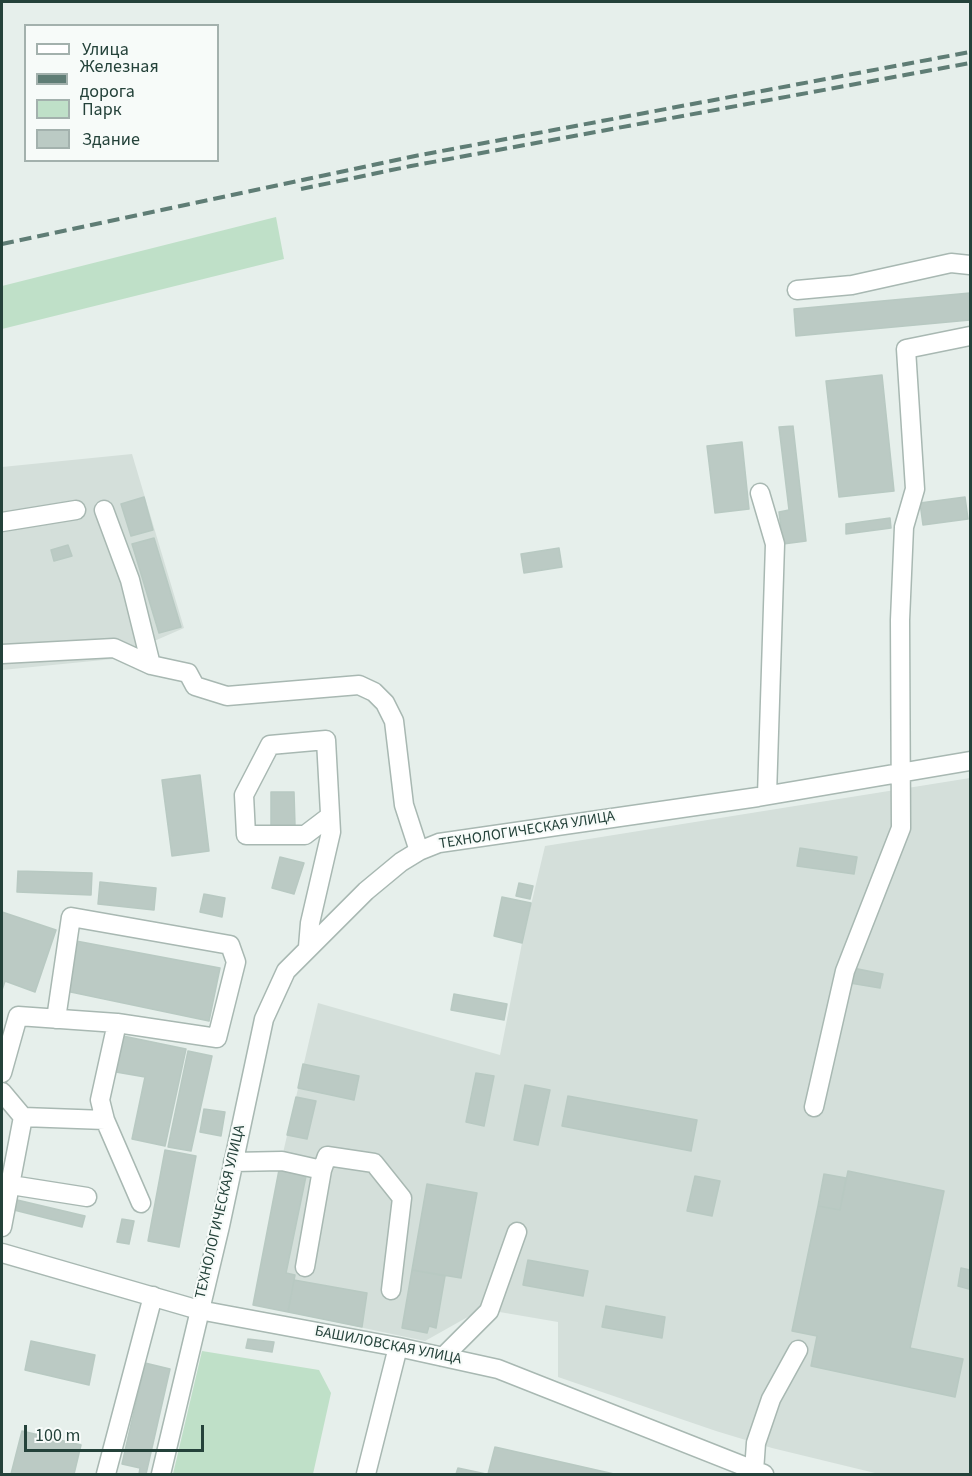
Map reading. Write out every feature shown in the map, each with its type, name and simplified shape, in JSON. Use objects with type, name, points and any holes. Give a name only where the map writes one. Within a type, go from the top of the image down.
[{"type":"street","points":[[797,290],[852,285],[951,263],[970,265]]},
{"type":"street","points":[[814,1107],[845,971],[901,828],[900,620],[904,527],[915,489],[906,349],[970,336]]},
{"type":"street","points":[[760,493],[775,544],[767,795]]},
{"type":"street","points":[[2,522],[75,510]]},
{"type":"street","points":[[104,510],[130,580],[151,664]]},
{"type":"street","points":[[4,649],[114,648],[151,664],[188,673],[195,686],[227,696],[359,685],[374,692],[385,703],[394,721],[404,805],[419,851]]},
{"type":"street","points":[[308,947],[310,923],[331,832],[326,740],[270,745],[244,795],[246,835],[305,835],[330,816]]},
{"type":"street","name":"ТЕХНОЛОГИЧЕСКАЯ УЛИЦА","points":[[161,1474],[264,1019],[286,971],[366,891],[401,862],[439,843],[767,795],[970,761]]},
{"type":"street","points":[[2,1073],[18,1016],[56,1019],[117,1023],[217,1038],[236,962],[230,945],[71,917],[56,1019]]},
{"type":"street","points":[[117,1023],[100,1100],[105,1120],[141,1203]]},
{"type":"street","points":[[2,1092],[23,1117],[105,1120]]},
{"type":"street","points":[[2,1227],[23,1117]]},
{"type":"street","points":[[305,1267],[322,1170],[327,1156],[374,1163],[402,1198],[391,1290]]},
{"type":"street","points":[[233,1162],[282,1161],[322,1170]]},
{"type":"street","points":[[11,1185],[87,1197]]},
{"type":"street","points":[[443,1357],[489,1311],[517,1232]]},
{"type":"street","name":"БАШИЛОВСКАЯ УЛИЦА","points":[[2,1258],[199,1310],[398,1347],[498,1369],[759,1473]]},
{"type":"street","points":[[106,1474],[153,1296]]},
{"type":"street","points":[[366,1474],[398,1347]]},
{"type":"street","points":[[759,1473],[756,1443],[771,1399],[798,1350]]},
{"type":"shaded area","points":[[132,454],[184,628],[113,659],[2,670],[2,467]]},
{"type":"shaded area","points":[[970,778],[970,1474],[879,1474],[772,1448],[558,1377],[558,1322],[482,1309],[425,1341],[288,1312],[279,1170],[318,1003],[500,1055],[522,943],[545,846]]},
{"type":"green space","points":[[276,217],[284,259],[2,329],[2,286]]},
{"type":"green space","points":[[202,1351],[319,1370],[331,1393],[313,1474],[173,1474]]},
{"type":"building","points":[[970,293],[970,320],[796,336],[794,309]]},
{"type":"building","points":[[882,375],[894,491],[839,497],[826,381]]},
{"type":"building","points":[[793,426],[806,541],[783,544],[779,512],[789,510],[779,427]]},
{"type":"building","points":[[742,442],[749,509],[715,513],[707,446]]},
{"type":"building","points":[[144,497],[153,530],[131,536],[121,504]]},
{"type":"building","points":[[965,497],[968,519],[923,525],[920,503]]},
{"type":"building","points":[[890,518],[891,528],[846,534],[846,524]]},
{"type":"building","points":[[154,538],[181,627],[159,633],[132,544]]},
{"type":"building","points":[[68,545],[72,556],[54,561],[51,550]]},
{"type":"building","points":[[559,548],[562,567],[524,573],[521,554]]},
{"type":"building","points":[[200,775],[209,851],[172,856],[162,780]]},
{"type":"building","points":[[271,792],[294,792],[295,826],[271,827]]},
{"type":"building","points":[[800,848],[857,857],[854,874],[797,866]]},
{"type":"building","points":[[280,857],[304,863],[294,894],[272,888]]},
{"type":"building","points":[[18,871],[92,873],[91,895],[17,892]]},
{"type":"building","points":[[100,882],[156,888],[154,910],[98,904]]},
{"type":"building","points":[[519,883],[533,886],[530,899],[516,896]]},
{"type":"building","points":[[204,894],[225,898],[222,917],[200,912]]},
{"type":"building","points":[[502,897],[531,903],[522,943],[494,936]]},
{"type":"building","points":[[2,912],[56,930],[35,992],[5,981],[2,990]]},
{"type":"building","points":[[76,941],[220,968],[209,1021],[66,991]]},
{"type":"building","points":[[853,968],[883,974],[880,988],[850,983]]},
{"type":"building","points":[[454,994],[507,1004],[504,1020],[451,1010]]},
{"type":"building","points":[[123,1036],[186,1049],[165,1146],[132,1139],[145,1077],[116,1072]]},
{"type":"building","points":[[188,1051],[212,1056],[191,1151],[168,1147]]},
{"type":"building","points":[[303,1064],[359,1076],[354,1100],[298,1088]]},
{"type":"building","points":[[476,1073],[494,1076],[484,1126],[466,1122]]},
{"type":"building","points":[[525,1085],[550,1090],[538,1145],[514,1140]]},
{"type":"building","points":[[568,1096],[697,1120],[691,1151],[562,1126]]},
{"type":"building","points":[[296,1097],[316,1101],[307,1139],[287,1135]]},
{"type":"building","points":[[204,1109],[225,1112],[221,1136],[200,1132]]},
{"type":"building","points":[[165,1150],[196,1156],[179,1247],[148,1241]]},
{"type":"building","points":[[279,1170],[306,1176],[286,1273],[295,1275],[288,1312],[253,1305]]},
{"type":"building","points":[[848,1171],[944,1191],[910,1348],[963,1359],[955,1397],[811,1366],[817,1336],[792,1331],[818,1206],[840,1210]]},
{"type":"building","points":[[824,1174],[846,1178],[840,1210],[818,1206]]},
{"type":"building","points":[[695,1176],[720,1181],[712,1216],[687,1211]]},
{"type":"building","points":[[427,1184],[477,1193],[461,1278],[412,1270]]},
{"type":"building","points":[[13,1199],[85,1216],[82,1227],[10,1209]]},
{"type":"building","points":[[122,1219],[134,1221],[129,1244],[117,1242]]},
{"type":"building","points":[[528,1260],[588,1271],[583,1296],[523,1285]]},
{"type":"building","points":[[961,1268],[970,1270],[969,1289],[958,1286]]},
{"type":"building","points":[[412,1270],[445,1276],[436,1328],[429,1326],[427,1333],[402,1328]]},
{"type":"building","points":[[294,1280],[367,1293],[362,1327],[288,1312]]},
{"type":"building","points":[[606,1306],[665,1317],[662,1338],[602,1327]]},
{"type":"building","points":[[248,1339],[274,1342],[272,1352],[246,1348]]},
{"type":"building","points":[[31,1341],[95,1355],[89,1385],[25,1370]]},
{"type":"building","points":[[145,1363],[170,1369],[146,1474],[139,1474],[140,1468],[122,1464]]},
{"type":"building","points":[[22,1431],[81,1445],[74,1474],[11,1474]]},
{"type":"building","points":[[495,1447],[614,1474],[488,1474]]},
{"type":"building","points":[[458,1468],[486,1474],[456,1474]]},
{"type":"railway","points":[[2,244],[415,156],[970,52]]},
{"type":"railway","points":[[301,189],[411,166],[970,63]]}]
